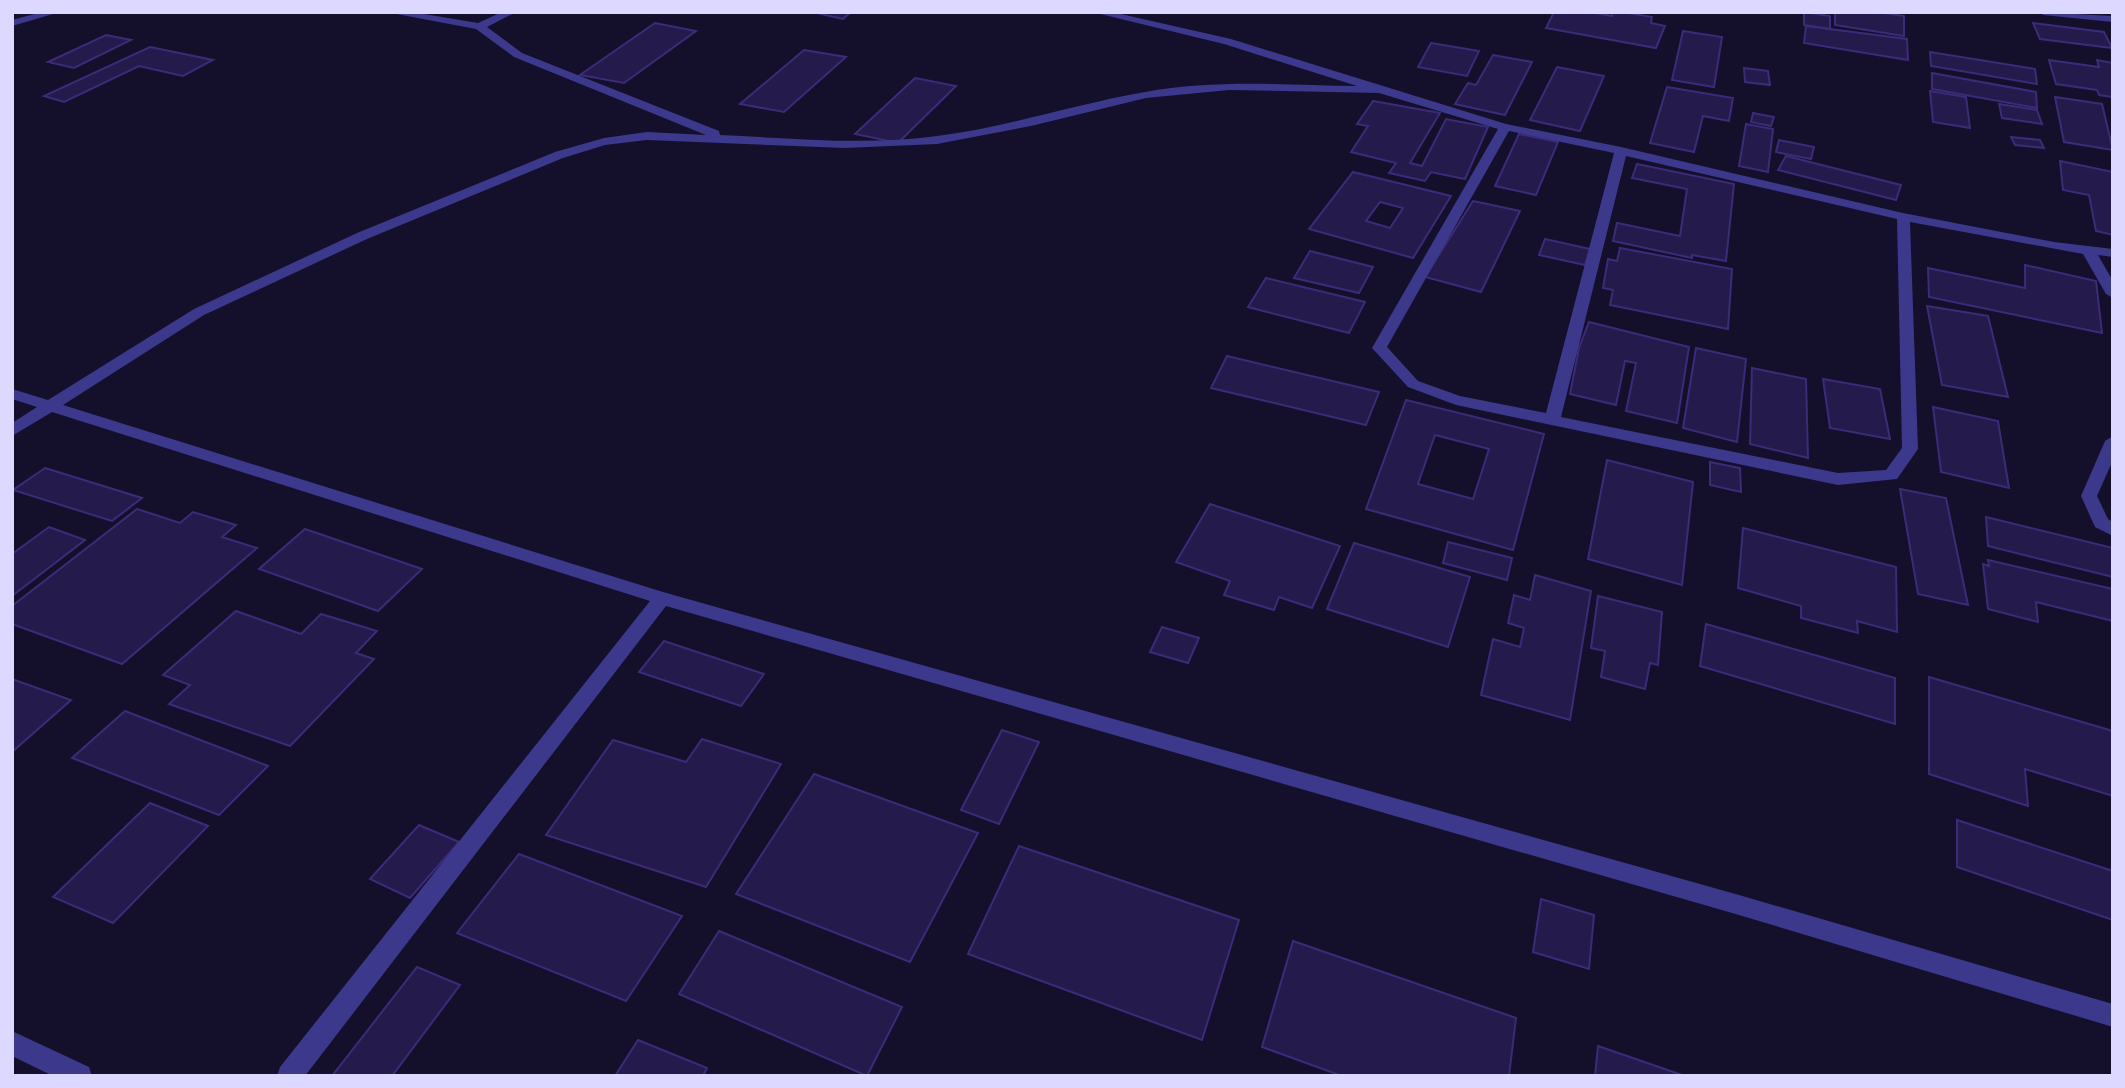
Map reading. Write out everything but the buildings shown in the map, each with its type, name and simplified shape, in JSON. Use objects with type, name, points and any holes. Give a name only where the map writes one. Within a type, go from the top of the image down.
[{"type":"street","points":[[12,23],[55,12]]},
{"type":"street","points":[[391,12],[479,26],[518,55],[728,140]]},
{"type":"street","points":[[479,26],[511,12]]},
{"type":"street","points":[[1097,12],[1227,41],[1505,127],[1621,151],[1903,217],[2113,253]]},
{"type":"street","points":[[2043,12],[2113,19]]},
{"type":"street","points":[[12,431],[110,366],[199,312],[362,236],[559,155],[604,142],[647,136],[898,143],[937,140],[991,130],[1146,96],[1230,87],[1380,90]]},
{"type":"street","points":[[1505,127],[1379,348],[1413,384],[1457,400],[1838,479],[1891,475],[1910,449],[1903,217]]},
{"type":"street","points":[[1552,419],[1621,151]]},
{"type":"street","points":[[2088,250],[2113,294]]},
{"type":"street","points":[[12,394],[662,598],[1739,905],[2113,1016]]},
{"type":"street","points":[[2113,440],[2089,496],[2101,523],[2113,530]]},
{"type":"street","points":[[289,1076],[662,598]]},
{"type":"street","points":[[12,1043],[80,1076]]}]
